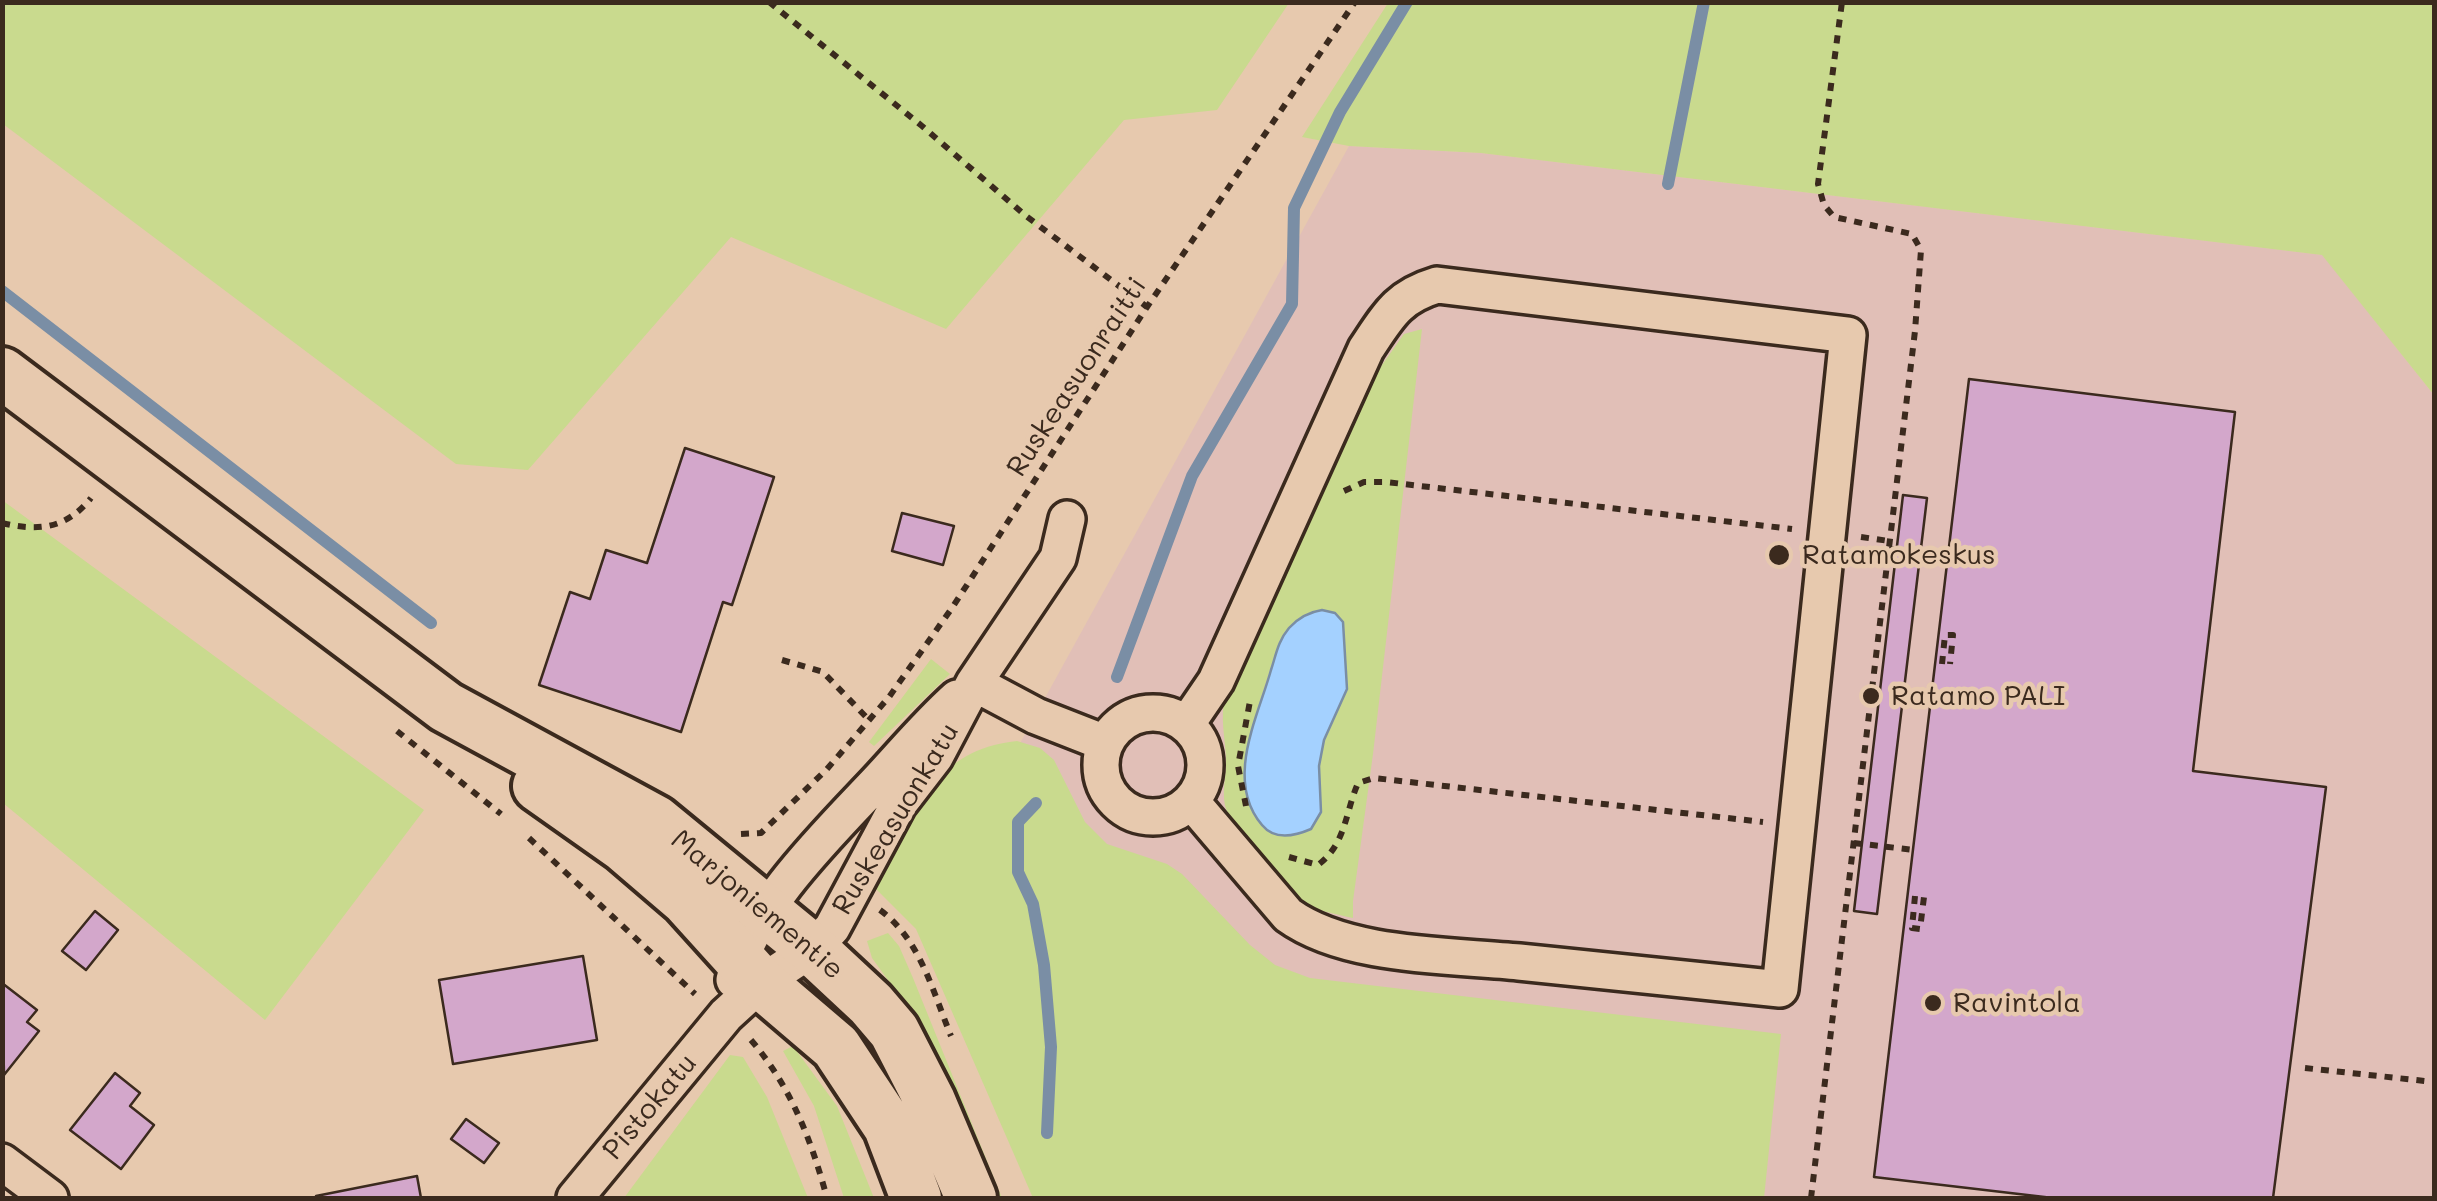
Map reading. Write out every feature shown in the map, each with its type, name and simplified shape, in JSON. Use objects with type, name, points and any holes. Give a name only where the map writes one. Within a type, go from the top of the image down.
[{"type":"street","points":[[1186,725],[1216,681],[1366,349],[1392,310],[1413,292],[1437,285],[1451,286],[1848,335],[1780,989],[1407,951],[1335,940],[1307,929],[1288,915],[1191,802]]},
{"type":"street","name":"Marjoniementie","points":[[2,373],[446,707],[656,821],[812,948],[894,1031],[919,1076],[971,1198]]},
{"type":"street","name":"Ruskeasuonkatu","points":[[768,911],[806,859],[920,732],[974,683],[998,652],[1058,558],[1067,519]]},
{"type":"street","name":"Ruskeasuonkatu","points":[[742,986],[812,948],[832,928],[880,836],[898,805],[935,758],[974,683]]},
{"type":"street","points":[[974,683],[1036,716],[1105,742]]},
{"type":"street","name":"Marjoniementie","points":[[446,707],[483,747],[623,846],[686,900],[742,986],[836,1047],[888,1127],[916,1198]]},
{"type":"street","points":[[1146,713],[1163,714],[1186,725],[1202,746],[1206,764],[1203,781],[1191,802],[1168,816],[1150,818],[1119,806],[1102,776],[1105,742],[1130,718],[1146,713]]},
{"type":"street","name":"Pistokatu","points":[[575,1198],[742,986],[768,911]]},
{"type":"street","points":[[2,1162],[50,1198]]},
{"type":"path","points":[[769,2],[1026,216],[1148,307]]},
{"type":"path","name":"Ruskeasuonraitti","points":[[734,834],[761,833],[828,769],[870,720],[952,608],[1148,307],[1355,2]]},
{"type":"path","points":[[1811,1198],[1915,331],[1921,250],[1912,234],[1834,217],[1824,205],[1818,184],[1842,2]]},
{"type":"path","points":[[1339,494],[1364,482],[1386,482],[1808,531]]},
{"type":"path","points":[[76,486],[106,509]]},
{"type":"path","points":[[2,523],[60,524],[76,516],[91,498]]},
{"type":"path","points":[[1855,536],[1949,556]]},
{"type":"path","points":[[782,660],[823,672],[870,720]]},
{"type":"path","points":[[1247,810],[1238,766],[1254,690]]},
{"type":"path","points":[[392,727],[516,826],[697,996]]},
{"type":"path","points":[[1277,847],[1287,857],[1318,865],[1332,854],[1342,836],[1358,782],[1374,778],[1777,823]]},
{"type":"path","points":[[1839,830],[1855,832]]},
{"type":"path","points":[[1854,844],[1914,850]]},
{"type":"path","points":[[752,1041],[777,1072],[800,1115],[827,1198]]},
{"type":"path","points":[[2304,1068],[2434,1082]]},
{"type":"shaded area","name":"Ratamokeskus","points":[[1349,146],[1481,153],[2323,255],[2434,395],[2434,1198],[1082,1198],[964,845]]},
{"type":"green space","points":[[2,3],[1289,3],[1217,110],[1124,120],[946,329],[731,237],[528,470],[456,464],[3,124]]},
{"type":"green space","points":[[1388,3],[2434,3],[2434,395],[2322,255],[1481,153],[1349,146],[1302,137]]},
{"type":"green space","points":[[1422,329],[1353,918],[1315,908],[1291,892],[1233,824],[1224,799],[1224,704],[1374,376],[1404,334]],"holes":[[[1322,610],[1335,613],[1343,622],[1347,689],[1324,740],[1319,766],[1321,796],[1260,701],[1286,633],[1307,615]]]},
{"type":"green space","points":[[2,500],[424,810],[265,1020],[3,803]]},
{"type":"green space","points":[[931,659],[950,674],[874,746],[869,742]]},
{"type":"green space","points":[[1017,741],[1040,748],[1054,760],[1085,822],[1107,844],[1167,864],[1182,874],[1250,945],[1275,965],[1310,978],[1781,1034],[1764,1198],[1033,1198],[916,929],[875,888],[871,876],[914,808],[946,771],[965,757]]},
{"type":"green space","points":[[888,933],[899,946],[913,978],[1002,1198],[991,1198],[919,1023],[872,958],[867,941]]},
{"type":"green space","points":[[793,1046],[837,1106],[874,1198],[844,1198],[814,1106],[783,1051]]},
{"type":"green space","points":[[730,1055],[743,1057],[767,1097],[808,1198],[624,1198]]},
{"type":"water","points":[[1322,610],[1335,613],[1343,622],[1347,689],[1324,740],[1319,766],[1321,812],[1311,829],[1279,835],[1262,825],[1251,807],[1246,788],[1247,748],[1282,638],[1300,618]]},
{"type":"building","points":[[1969,379],[2235,412],[2193,771],[2326,787],[2273,1198],[2053,1198],[1874,1177]]},
{"type":"building","points":[[685,448],[774,477],[732,605],[723,602],[681,732],[539,685],[570,592],[590,599],[606,550],[647,563]]},
{"type":"building","points":[[1903,495],[1927,498],[1877,914],[1854,911]]},
{"type":"building","points":[[902,513],[954,526],[943,565],[892,551]]},
{"type":"building","points":[[95,911],[118,930],[86,970],[62,951]]},
{"type":"building","points":[[583,956],[597,1040],[453,1064],[439,980]]},
{"type":"building","points":[[2,983],[37,1010],[27,1022],[39,1031],[4,1075]]},
{"type":"building","points":[[115,1073],[140,1093],[130,1106],[154,1125],[121,1169],[70,1130]]},
{"type":"building","points":[[466,1119],[499,1143],[484,1163],[451,1139]]},
{"type":"building","points":[[417,1176],[421,1198],[316,1198],[316,1196]]},
{"type":"waterway","points":[[1117,677],[1192,476],[1292,304],[1294,208],[1340,112],[1407,2]]},
{"type":"waterway","points":[[1668,184],[1704,2]]},
{"type":"waterway","points":[[2,291],[431,623]]},
{"type":"waterway","points":[[1036,803],[1018,822],[1018,872],[1033,904],[1044,965],[1051,1047],[1047,1133]]},
{"type":"place","name":"Ratamokeskus","points":[[1779,555]]},
{"type":"place","name":"Ratamo PALI","points":[[1871,696]]},
{"type":"place","name":"Ravintola","points":[[1933,1003]]}]
